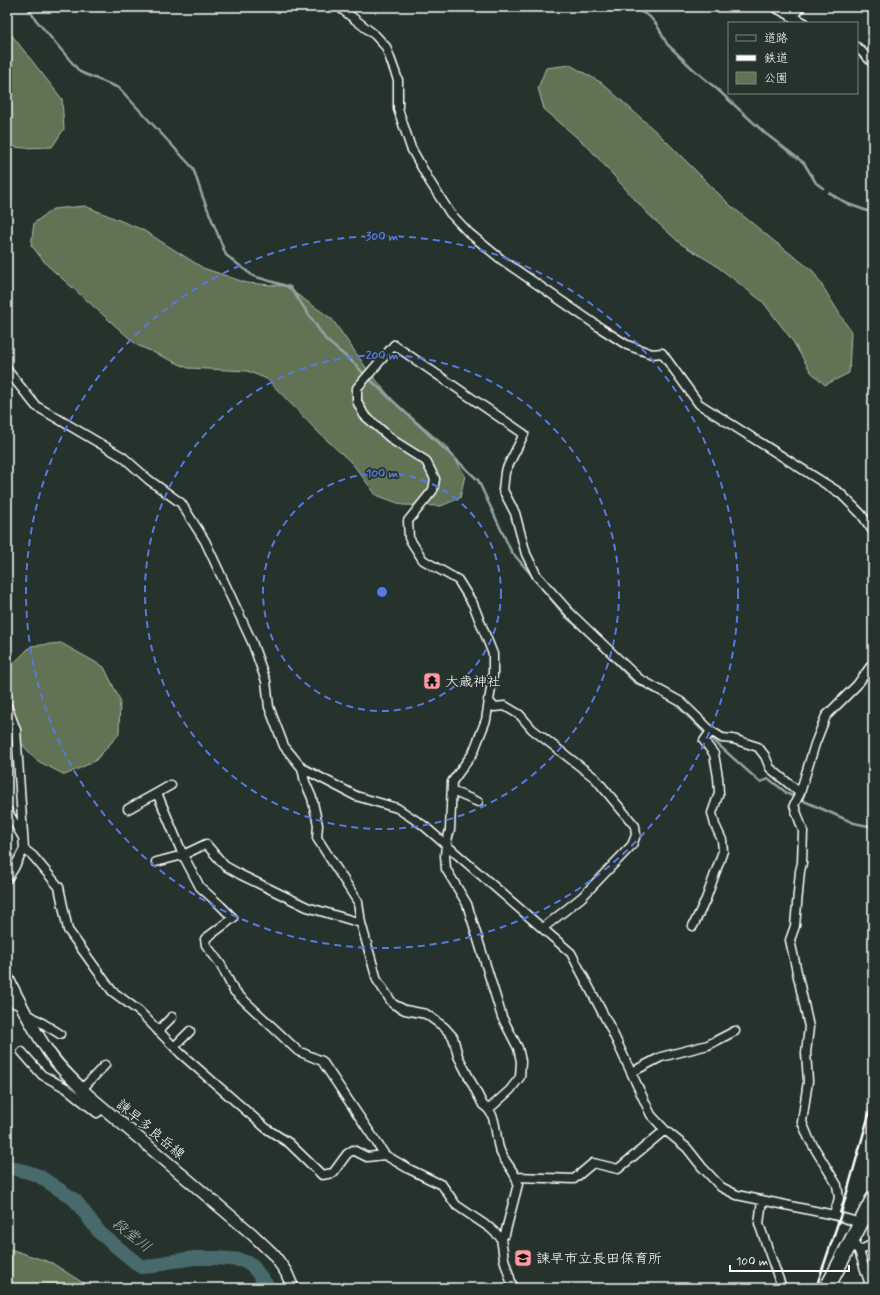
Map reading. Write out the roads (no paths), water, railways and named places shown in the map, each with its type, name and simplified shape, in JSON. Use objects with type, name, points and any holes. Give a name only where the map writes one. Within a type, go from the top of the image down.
[{"type":"highway","points":[[827,1288],[855,1245],[860,1223],[873,1199]]},
{"type":"main road","name":"諫早多良岳線","points":[[7,977],[23,1010],[46,1049],[66,1073],[103,1108],[252,1234],[274,1255],[286,1272],[293,1288]]},
{"type":"street","points":[[339,7],[375,34],[386,48],[398,80],[398,108],[411,148],[430,182],[450,213],[469,232],[502,260],[626,345],[652,354],[662,353],[699,404],[840,493],[861,514],[873,531]]},
{"type":"street","points":[[774,7],[803,22]]},
{"type":"street","points":[[791,17],[801,7]]},
{"type":"street","points":[[858,48],[873,63]]},
{"type":"street","points":[[489,1109],[510,1090],[520,1077],[521,1061],[518,1048],[502,1017],[467,904],[446,869],[446,844],[450,830],[452,782],[473,753],[486,720],[493,675],[493,654],[473,604],[458,580],[423,560],[409,538],[408,521],[433,490],[435,479],[426,461],[394,441],[364,415],[357,401],[357,388],[394,345],[524,434],[505,472],[503,490],[515,513],[526,554],[537,576],[569,612],[638,678],[681,702],[710,733],[722,738],[733,739],[758,747],[765,756],[770,768],[800,794]]},
{"type":"street","points":[[7,370],[36,406],[123,457],[149,480],[181,503],[205,541],[252,642],[266,681],[269,707],[284,746],[302,768],[356,796],[397,808],[423,825],[571,953],[610,1027],[651,1115],[665,1130],[688,1148],[702,1167],[721,1187],[737,1195],[834,1215],[860,1223]]},
{"type":"street","points":[[834,1215],[839,1198],[837,1186],[809,1139],[802,1122],[808,1081],[806,1053],[809,1027],[790,940],[795,926],[802,863],[802,831],[794,806],[800,794],[815,744],[826,716],[857,685],[873,663]]},
{"type":"street","points":[[488,700],[494,707],[505,706],[520,715],[532,729],[595,778],[635,826],[636,835],[632,845],[582,897],[543,928]]},
{"type":"street","points":[[7,706],[16,730],[24,849],[7,879]]},
{"type":"street","points":[[693,926],[706,899],[723,851],[722,840],[712,813],[719,793],[718,777],[714,754],[704,741],[710,733]]},
{"type":"street","points":[[302,768],[305,782],[312,798],[318,826],[316,838],[358,902],[377,980],[393,1004],[405,1010],[426,1014],[444,1027],[453,1037],[458,1056],[483,1105],[489,1109],[493,1118],[499,1148],[504,1161],[517,1177],[518,1184],[505,1234],[501,1238]]},
{"type":"street","points":[[128,809],[171,784]]},
{"type":"street","points":[[452,791],[478,802]]},
{"type":"street","points":[[157,793],[183,855],[200,887],[222,906],[233,918],[205,939],[206,945],[221,965],[234,991],[298,1051],[322,1061],[385,1155],[409,1169],[442,1185],[456,1205],[490,1228],[501,1238],[504,1259],[513,1288]]},
{"type":"street","points":[[7,810],[23,838]]},
{"type":"street","points":[[156,862],[183,855],[206,844],[225,866],[241,875],[307,907],[362,923]]},
{"type":"street","points":[[24,849],[59,887],[68,930],[112,991],[140,1012],[174,1047],[215,1085],[267,1129],[289,1144],[322,1175],[333,1173],[347,1154],[353,1150],[367,1157],[385,1155]]},
{"type":"street","points":[[7,1000],[60,1034]]},
{"type":"street","points":[[158,1031],[172,1017]]},
{"type":"street","points":[[174,1047],[190,1031]]},
{"type":"street","points":[[632,1072],[661,1057],[708,1045],[736,1031]]},
{"type":"street","points":[[22,1052],[42,1075],[66,1088],[97,1113],[103,1108]]},
{"type":"street","points":[[82,1089],[105,1065]]},
{"type":"street","points":[[517,1177],[574,1179],[593,1163],[618,1169],[665,1130]]},
{"type":"street","points":[[762,1200],[759,1224],[782,1288]]},
{"type":"street","points":[[871,1288],[855,1245],[873,1244]]},
{"type":"waterway","points":[[27,7],[36,20],[80,72],[119,88],[193,168],[226,255],[253,276],[290,287],[326,340],[355,364],[478,480],[511,551],[534,578]]},
{"type":"waterway","points":[[631,7],[649,16],[657,25],[667,44],[766,134],[804,163],[816,183],[823,188]]},
{"type":"waterway","points":[[829,193],[848,204],[873,213]]},
{"type":"waterway","points":[[542,588],[565,616],[592,639],[634,682],[675,703],[704,732],[760,782],[769,779],[788,794],[854,823],[873,827]]},
{"type":"waterway","name":"段堂川","points":[[7,1167],[39,1176],[75,1200],[100,1233],[141,1267],[195,1258],[240,1260],[251,1264],[269,1288]]},
{"type":"railway","points":[[816,1288],[840,1217],[873,1100]]},
{"type":"place","name":"大歳神社","points":[[432,681]]},
{"type":"place","name":"諫早市立長田保育所","points":[[523,1258]]}]
